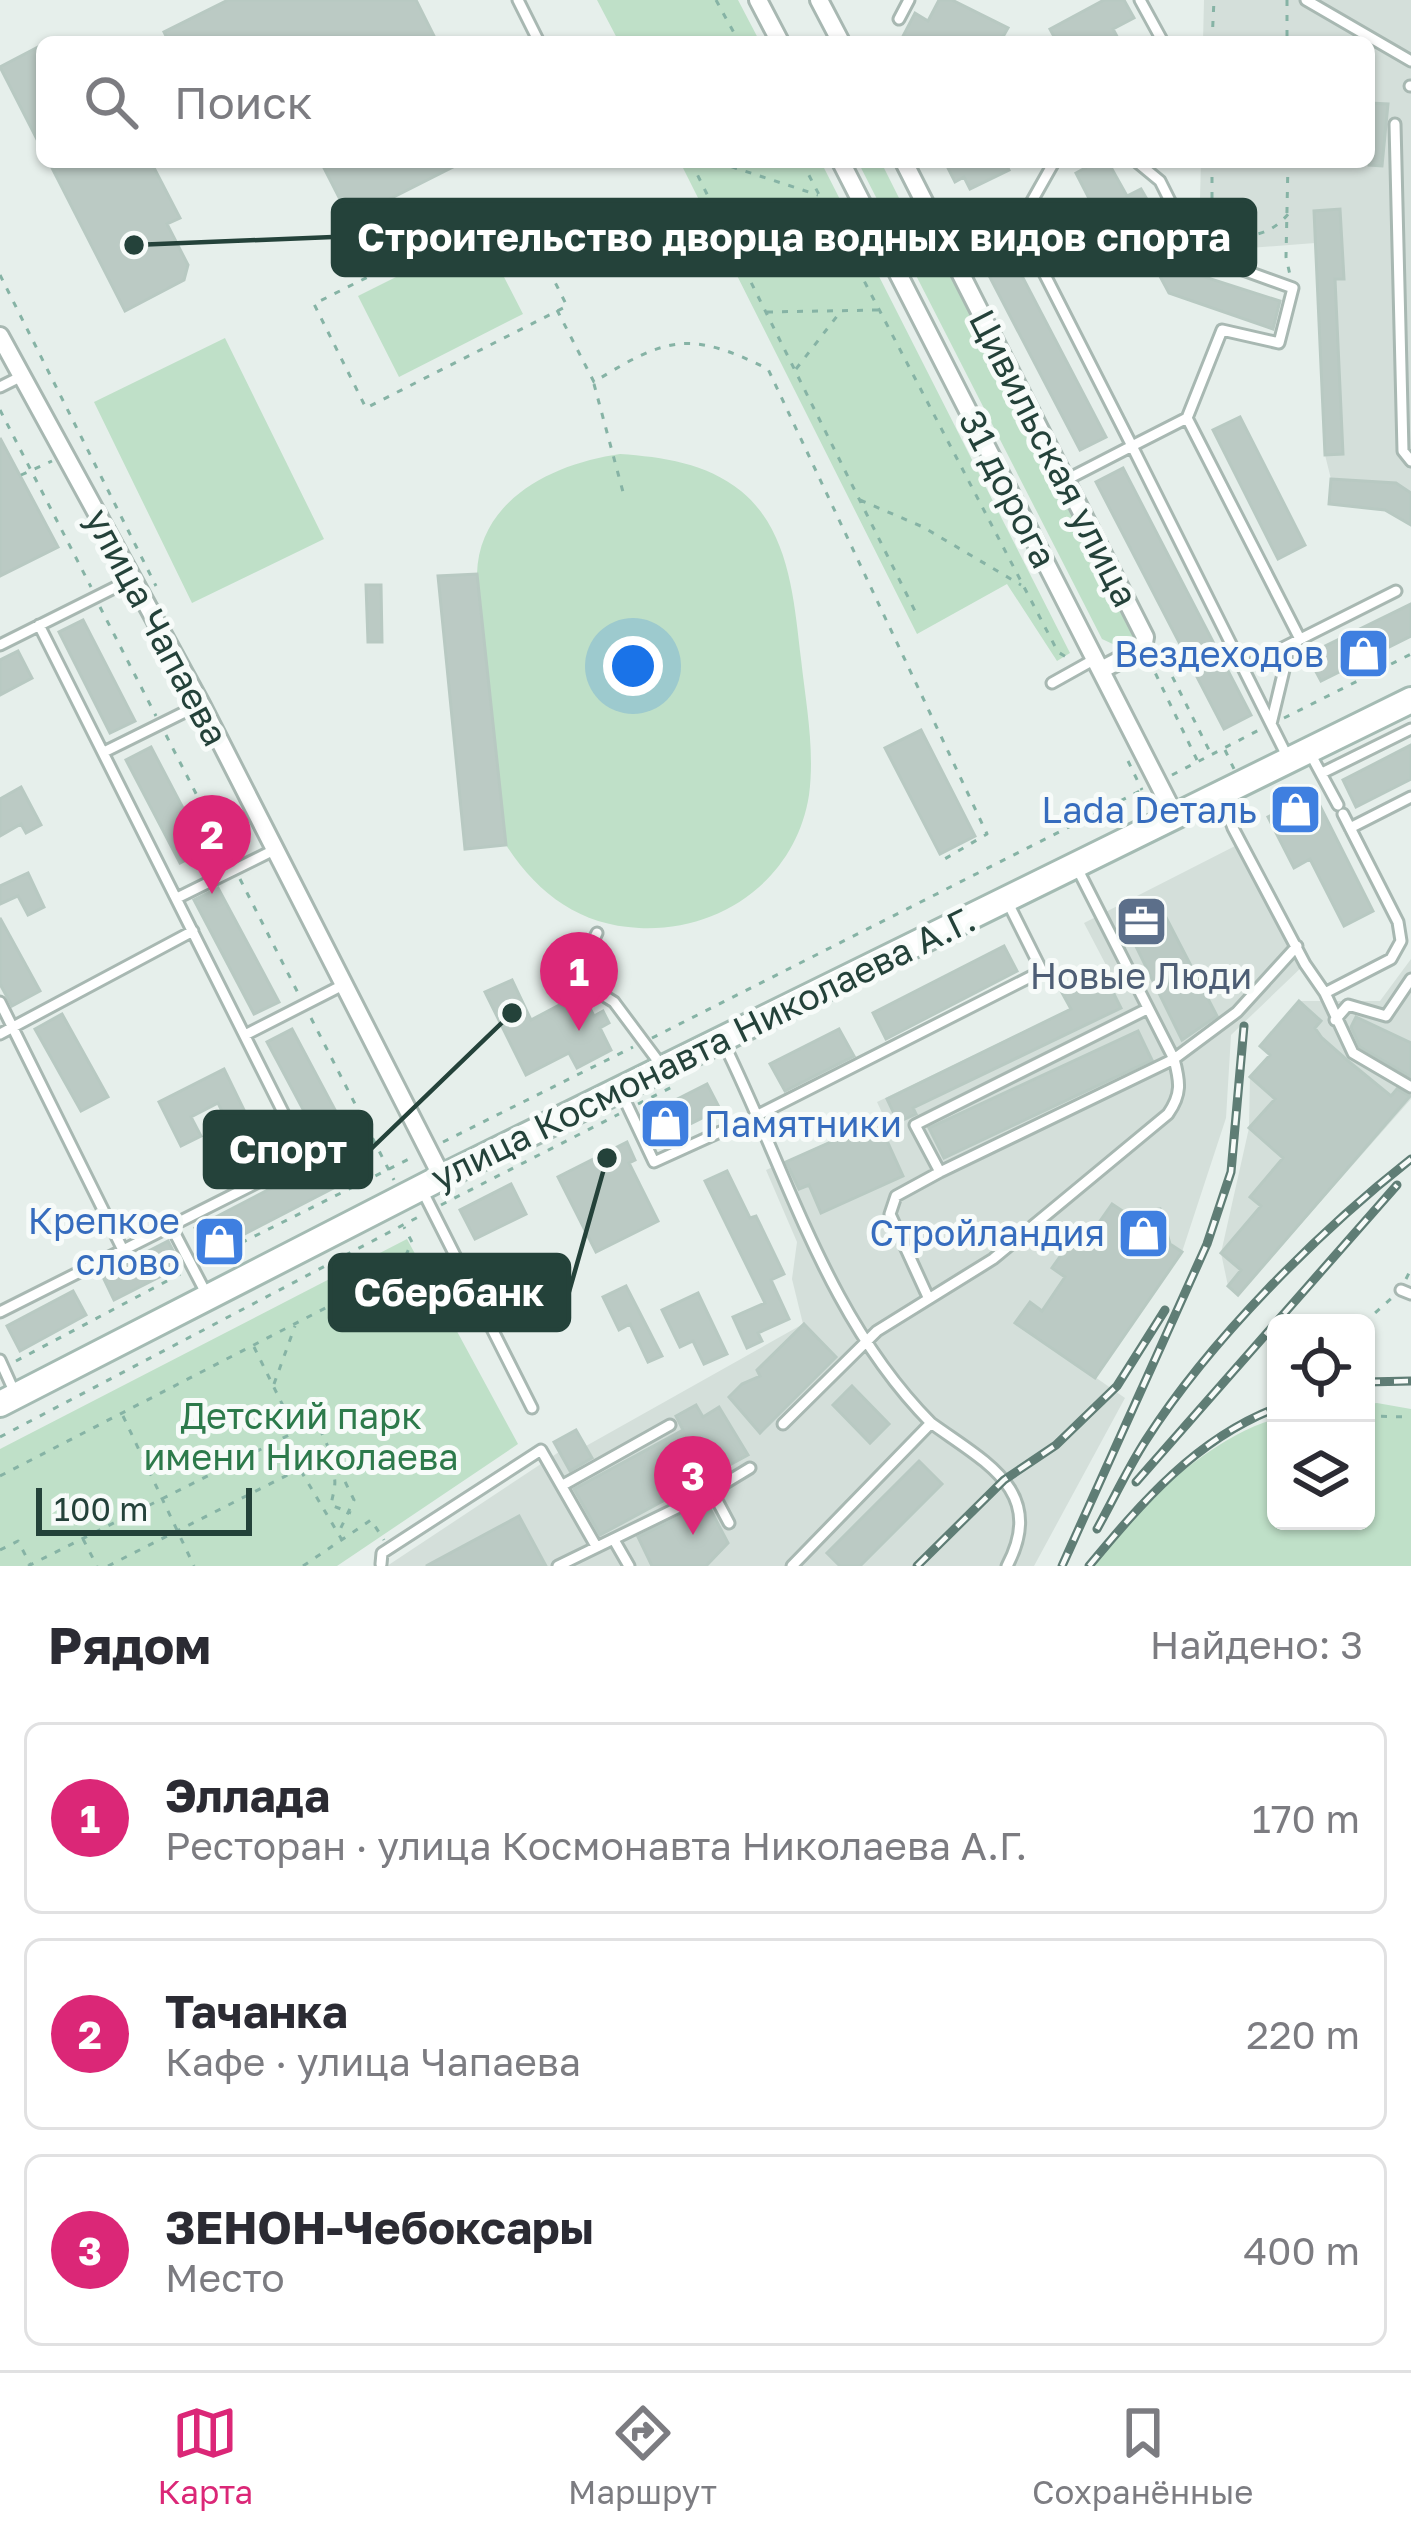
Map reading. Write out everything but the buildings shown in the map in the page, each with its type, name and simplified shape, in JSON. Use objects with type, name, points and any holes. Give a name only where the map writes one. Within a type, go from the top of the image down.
[{"type":"street","points":[[758,0],[777,36]]},
{"type":"street","points":[[822,2],[838,36]]},
{"type":"street","name":"31 дорога","points":[[844,168],[1092,665],[1175,816]]},
{"type":"street","name":"Цивильская улица","points":[[907,168],[1145,638],[1143,648],[1092,665]]},
{"type":"street","name":"улица Чапаева","points":[[0,336],[201,704],[428,1150],[431,1191]]},
{"type":"street","name":"улица Космонавта Николаева А.Г.","points":[[8,1400],[208,1297],[667,1078],[721,1040],[1411,700]]},
{"type":"lane","points":[[518,0],[536,36]]},
{"type":"lane","points":[[899,19],[909,0]]},
{"type":"lane","points":[[1140,0],[1160,36]]},
{"type":"lane","points":[[1306,0],[1368,36]]},
{"type":"lane","points":[[1375,40],[1411,61]]},
{"type":"lane","points":[[1395,124],[1403,451],[1411,461]]},
{"type":"lane","points":[[953,258],[1019,224],[1051,168]]},
{"type":"lane","points":[[1064,481],[1187,418],[1222,330],[1279,343],[1293,288],[1196,253],[1160,181],[1144,168]]},
{"type":"lane","points":[[1019,224],[1271,724],[1322,773],[1398,922],[1401,941],[1391,958],[1324,993]]},
{"type":"lane","points":[[0,387],[22,376]]},
{"type":"lane","points":[[1187,418],[1295,642],[1271,724]]},
{"type":"lane","points":[[0,645],[132,579]]},
{"type":"lane","points":[[1243,668],[1396,591]]},
{"type":"lane","points":[[0,1312],[306,1158],[39,625]]},
{"type":"lane","points":[[1052,682],[1092,665]]},
{"type":"lane","points":[[104,752],[201,704]]},
{"type":"lane","points":[[1322,773],[1411,729]]},
{"type":"lane","points":[[1231,789],[1233,828],[1352,1053],[1411,1087]]},
{"type":"lane","points":[[1350,828],[1411,796]]},
{"type":"lane","points":[[177,898],[274,850]]},
{"type":"lane","points":[[784,1424],[865,1343],[928,1297],[993,1259],[1168,1114],[1178,1100],[1174,1059],[1076,865]]},
{"type":"lane","points":[[756,1116],[1042,971],[1006,899]]},
{"type":"lane","points":[[0,1034],[193,931]]},
{"type":"lane","points":[[597,933],[575,979],[614,1002],[667,1078]]},
{"type":"lane","points":[[928,1297],[890,1214],[896,1196],[1174,1059],[1237,1012],[1297,946]]},
{"type":"lane","points":[[1335,1020],[1348,1005],[1386,1016],[1411,979]]},
{"type":"lane","points":[[244,1035],[343,985]]},
{"type":"lane","points":[[0,1002],[123,1250]]},
{"type":"lane","points":[[940,1172],[915,1124],[1147,1009]]},
{"type":"lane","points":[[721,1040],[838,1298],[865,1343],[897,1388],[931,1423],[985,1463],[1013,1493],[1022,1512],[1021,1529],[1006,1566]]},
{"type":"lane","points":[[624,1099],[654,1162],[720,1132]]},
{"type":"lane","points":[[431,1191],[532,1408]]},
{"type":"lane","points":[[171,1226],[208,1297]]},
{"type":"lane","points":[[2,1364],[8,1400]]},
{"type":"lane","points":[[792,1566],[931,1423]]},
{"type":"lane","points":[[563,1485],[670,1425]]},
{"type":"lane","points":[[380,1565],[382,1553],[541,1450],[596,1546]]},
{"type":"lane","points":[[558,1566],[750,1468]]},
{"type":"lane","points":[[712,1491],[729,1523]]},
{"type":"lane","points":[[614,1540],[629,1566]]},
{"type":"path","points":[[716,0],[736,36]]},
{"type":"path","points":[[1213,36],[1214,0]]},
{"type":"path","points":[[1287,0],[1287,36]]},
{"type":"path","points":[[694,168],[918,616]]},
{"type":"path","points":[[736,168],[819,195]]},
{"type":"path","points":[[805,168],[1058,652],[1092,665]]},
{"type":"path","points":[[1212,168],[1212,202],[1223,228],[1246,236],[1262,233],[1276,228],[1288,213]]},
{"type":"path","points":[[1288,168],[1286,257],[1293,288]]},
{"type":"path","points":[[515,203],[567,306],[557,310],[366,407],[314,304],[515,203]]},
{"type":"path","points":[[855,265],[936,224]]},
{"type":"path","points":[[0,275],[159,592]]},
{"type":"path","points":[[557,310],[594,382],[623,492]]},
{"type":"path","points":[[766,312],[879,310]]},
{"type":"path","points":[[795,370],[842,311]]},
{"type":"path","points":[[594,382],[643,352],[687,341],[730,350],[768,369],[987,834],[943,860]]},
{"type":"path","points":[[0,410],[388,1170]]},
{"type":"path","points":[[20,475],[64,455]]},
{"type":"path","points":[[859,499],[923,526],[1024,587]]},
{"type":"path","points":[[1158,782],[1411,654]]},
{"type":"path","points":[[1224,749],[1231,789]]},
{"type":"path","points":[[2,1364],[1142,790],[1124,752]]},
{"type":"path","points":[[0,1437],[403,1225],[431,1191],[667,1078]]},
{"type":"path","points":[[0,1476],[399,1270],[412,1242],[403,1225]]},
{"type":"path","points":[[1375,1315],[1406,1292]]},
{"type":"path","points":[[273,1386],[296,1323]]},
{"type":"path","points":[[253,1345],[296,1431]]},
{"type":"path","points":[[122,1413],[194,1566]]},
{"type":"path","points":[[0,1550],[18,1541],[29,1565],[333,1414]]},
{"type":"path","points":[[1375,1416],[1411,1417]]},
{"type":"path","points":[[316,1421],[354,1500],[338,1534]]},
{"type":"path","points":[[108,1566],[331,1453]]},
{"type":"path","points":[[310,1464],[320,1465],[337,1481],[332,1505],[351,1513]]},
{"type":"path","points":[[300,1469],[342,1540]]},
{"type":"path","points":[[303,1566],[371,1520],[390,1548]]},
{"type":"path","points":[[82,1538],[98,1566]]},
{"type":"shaded area","points":[[1204,0],[1411,0],[1411,493],[1396,483],[1331,479],[1325,455],[1315,243],[1236,249],[1208,231],[1200,198],[1201,168],[1375,168],[1375,36],[1203,36]]},
{"type":"shaded area","points":[[1237,845],[1305,964],[1231,1035],[1226,1118],[1182,1252],[1095,1377],[1125,1398],[1034,1566],[387,1566],[559,1452],[554,1442],[576,1430],[586,1446],[803,1324],[792,1279],[797,1242],[766,1170],[884,1117],[877,1102],[1117,986],[1084,923]]},
{"type":"shaded area","points":[[1411,959],[1411,1099],[1238,1295],[1228,1286],[1221,1253],[1249,1128],[1250,1077],[1270,1055],[1260,1046],[1299,1001],[1380,1001]]},
{"type":"green space","points":[[597,0],[738,0],[757,36],[616,36]]},
{"type":"green space","points":[[683,168],[824,168],[1070,653],[1057,661],[1007,584],[917,634]]},
{"type":"green space","points":[[861,168],[884,168],[912,224],[928,230],[1135,637],[1117,646],[1102,639]]},
{"type":"green space","points":[[482,234],[523,314],[399,377],[358,296]]},
{"type":"green space","points":[[225,338],[324,539],[192,603],[94,402]]},
{"type":"green space","points":[[620,454],[699,468],[728,481],[757,507],[787,568],[809,727],[809,795],[788,852],[771,875],[725,910],[669,927],[617,926],[579,913],[546,892],[506,845],[477,574],[491,524],[525,489],[571,466]]},
{"type":"green space","name":"Детский парк имени Николаева","points":[[407,1239],[518,1444],[337,1566],[0,1566],[0,1449]]},
{"type":"green space","points":[[1375,1403],[1411,1409],[1411,1566],[1093,1566],[1126,1523],[1174,1478],[1227,1441],[1267,1422],[1267,1530],[1375,1530]]},
{"type":"railway","points":[[1062,1566],[1207,1244],[1231,1172],[1244,1026]]},
{"type":"railway","points":[[1097,1529],[1146,1440],[1233,1326],[1339,1220],[1411,1159]]},
{"type":"railway","points":[[1136,1482],[1397,1185]]},
{"type":"railway","points":[[917,1566],[1004,1480],[1056,1445],[1117,1386],[1165,1310]]},
{"type":"railway","points":[[1375,1382],[1411,1381]]},
{"type":"railway","points":[[1089,1566],[1196,1454],[1267,1412]]},
{"type":"place","name":"Строительство дворца водных видов спорта","points":[[134,245]]},
{"type":"place","name":"Вездеходов","points":[[1363,654]]},
{"type":"place","name":"Lada Dеталь","points":[[1296,810]]},
{"type":"place","name":"Тачанка","points":[[212,894]]},
{"type":"place","name":"Новые Люди","points":[[1141,921]]},
{"type":"place","name":"Спорт","points":[[512,1013]]},
{"type":"place","name":"Эллада","points":[[579,1031]]},
{"type":"place","name":"Памятники","points":[[665,1124]]},
{"type":"place","name":"Сбербанк","points":[[607,1158]]},
{"type":"place","name":"Стройландия","points":[[1144,1233]]},
{"type":"place","name":"Крепкое слово","points":[[219,1242]]},
{"type":"place","name":"ЗЕНОН-Чебоксары","points":[[693,1535]]}]
